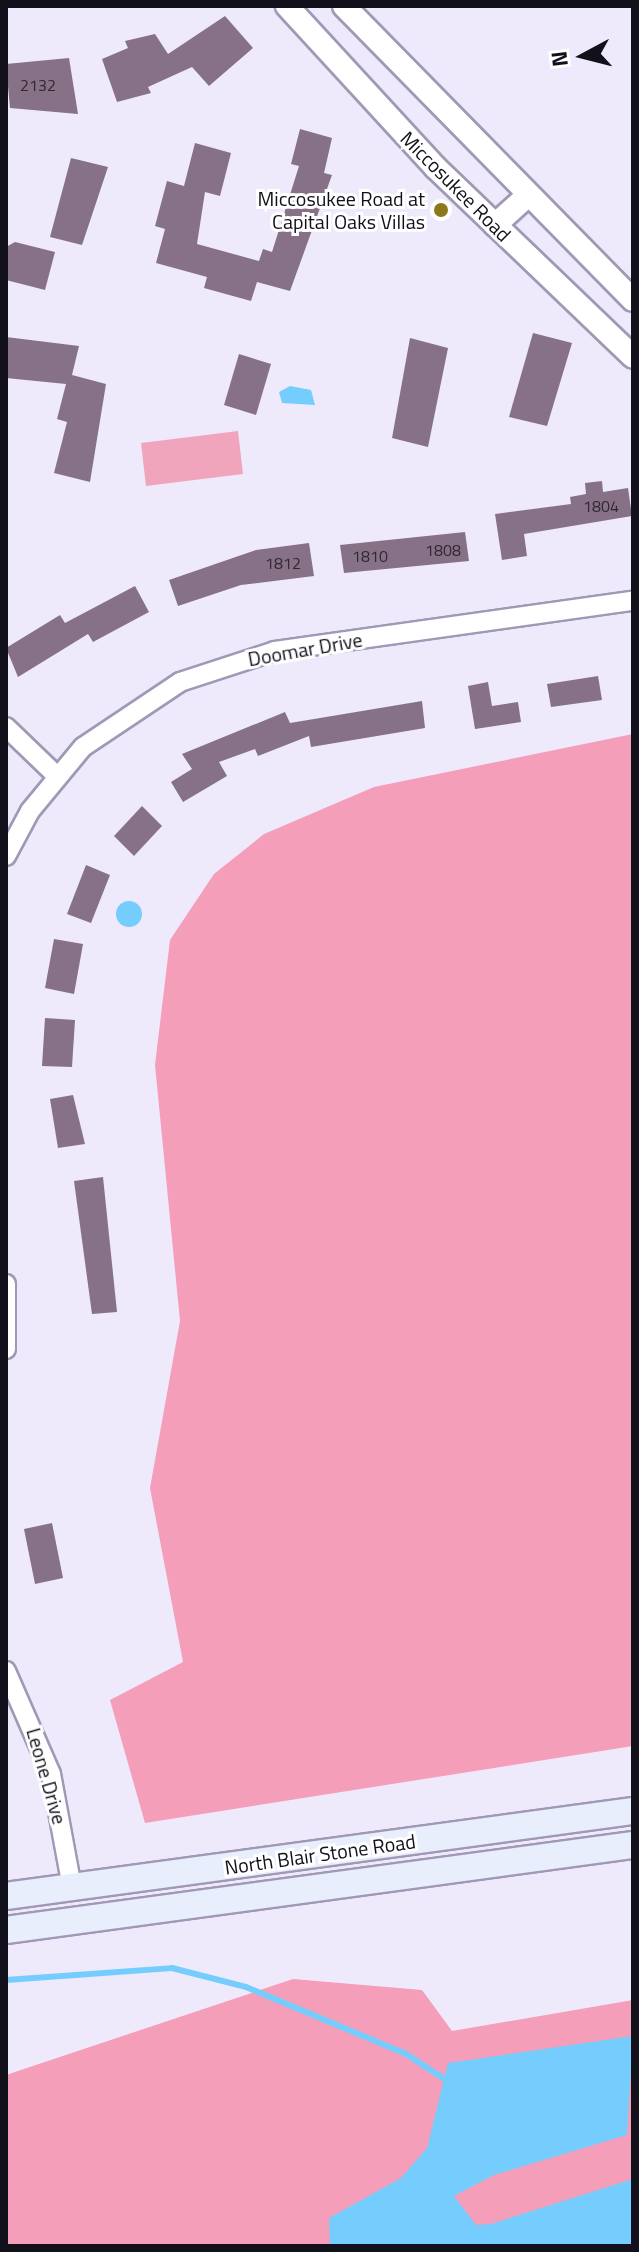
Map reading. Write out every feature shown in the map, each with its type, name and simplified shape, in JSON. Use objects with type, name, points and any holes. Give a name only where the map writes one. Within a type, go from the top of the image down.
[{"type":"main road","name":"North Blair Stone Road","points":[[6,1896],[633,1811]]},
{"type":"main road","name":"North Blair Stone Road","points":[[16,1928],[633,1845]]},
{"type":"main road","points":[[16,1928],[72,1887]]},
{"type":"street","name":"Miccosukee Road","points":[[287,6],[495,225],[633,357]]},
{"type":"street","points":[[344,6],[526,197],[633,300]]},
{"type":"street","points":[[495,225],[526,197]]},
{"type":"street","name":"Doomar Drive","points":[[6,856],[57,776],[130,711],[223,665],[633,601]]},
{"type":"street","points":[[6,727],[57,776]]},
{"type":"street","points":[[6,1284],[6,1349]]},
{"type":"street","name":"Leone Drive","points":[[6,1671],[51,1774],[72,1887]]},
{"type":"shaded area","points":[[238,431],[243,474],[146,486],[141,443]]},
{"type":"shaded area","points":[[633,734],[633,1746],[145,1823],[110,1700],[183,1662],[150,1488],[180,1321],[155,1065],[170,940],[214,874],[264,834],[374,787]]},
{"type":"shaded area","points":[[293,1979],[422,1990],[452,2031],[633,2000],[633,2246],[6,2246],[6,2075]]},
{"type":"water","points":[[290,386],[311,390],[315,405],[282,403],[279,392]]},
{"type":"water","points":[[129,901],[138,905],[142,914],[138,923],[129,927],[120,923],[116,914],[120,905]]},
{"type":"water","points":[[633,2036],[627,2135],[494,2175],[454,2196],[476,2225],[491,2224],[633,2179],[633,2246],[330,2246],[329,2218],[401,2178],[427,2148],[448,2063]]},
{"type":"building","points":[[225,16],[253,48],[209,86],[192,67],[148,87],[151,93],[117,102],[102,59],[128,48],[125,41],[155,34],[168,54]]},
{"type":"building","points":[[69,58],[78,114],[10,108],[6,64]]},
{"type":"building","points":[[300,129],[332,138],[324,173],[332,175],[290,291],[257,282],[251,301],[204,288],[207,277],[156,263],[165,229],[155,226],[167,181],[184,186],[195,143],[231,153],[220,196],[205,192],[197,244],[259,261],[263,249],[272,252],[299,166],[291,164]]},
{"type":"building","points":[[71,158],[108,167],[82,245],[50,237]]},
{"type":"building","points":[[15,242],[55,252],[45,290],[6,280],[6,247]]},
{"type":"building","points":[[533,333],[572,343],[547,426],[509,417]]},
{"type":"building","points":[[6,337],[79,346],[72,375],[106,384],[90,482],[54,473],[67,422],[57,419],[66,384],[6,378]]},
{"type":"building","points":[[410,338],[448,348],[428,447],[392,438]]},
{"type":"building","points":[[239,354],[271,364],[256,415],[224,405]]},
{"type":"building","points":[[602,481],[603,492],[628,488],[632,516],[524,534],[527,556],[502,560],[495,514],[571,504],[570,497],[586,494],[585,483]]},
{"type":"building","points":[[465,532],[469,561],[344,573],[340,545]]},
{"type":"building","points":[[309,543],[314,576],[241,585],[178,606],[169,580],[256,550]]},
{"type":"building","points":[[135,586],[149,612],[93,642],[88,634],[18,677],[6,648],[60,615],[65,623]]},
{"type":"building","points":[[598,676],[602,700],[551,707],[547,684]]},
{"type":"building","points":[[488,682],[492,706],[518,702],[521,722],[475,729],[468,686]]},
{"type":"building","points":[[422,701],[425,728],[311,747],[309,736],[258,756],[255,749],[219,762],[227,776],[183,802],[171,782],[192,769],[182,754],[285,712],[290,723]]},
{"type":"building","points":[[142,806],[162,826],[134,856],[114,836]]},
{"type":"building","points":[[86,865],[110,875],[91,923],[67,914]]},
{"type":"building","points":[[54,939],[83,944],[74,994],[45,988]]},
{"type":"building","points":[[45,1018],[75,1020],[72,1067],[42,1066]]},
{"type":"building","points":[[73,1095],[85,1144],[58,1148],[50,1099]]},
{"type":"building","points":[[103,1177],[117,1312],[92,1314],[74,1181]]},
{"type":"building","points":[[52,1523],[63,1578],[35,1584],[24,1529]]},
{"type":"waterway","points":[[6,1980],[172,1968],[246,1987],[406,2054],[446,2080]]},
{"type":"place","name":"Miccosukee Road at Capital Oaks Villas","points":[[441,210]]}]
